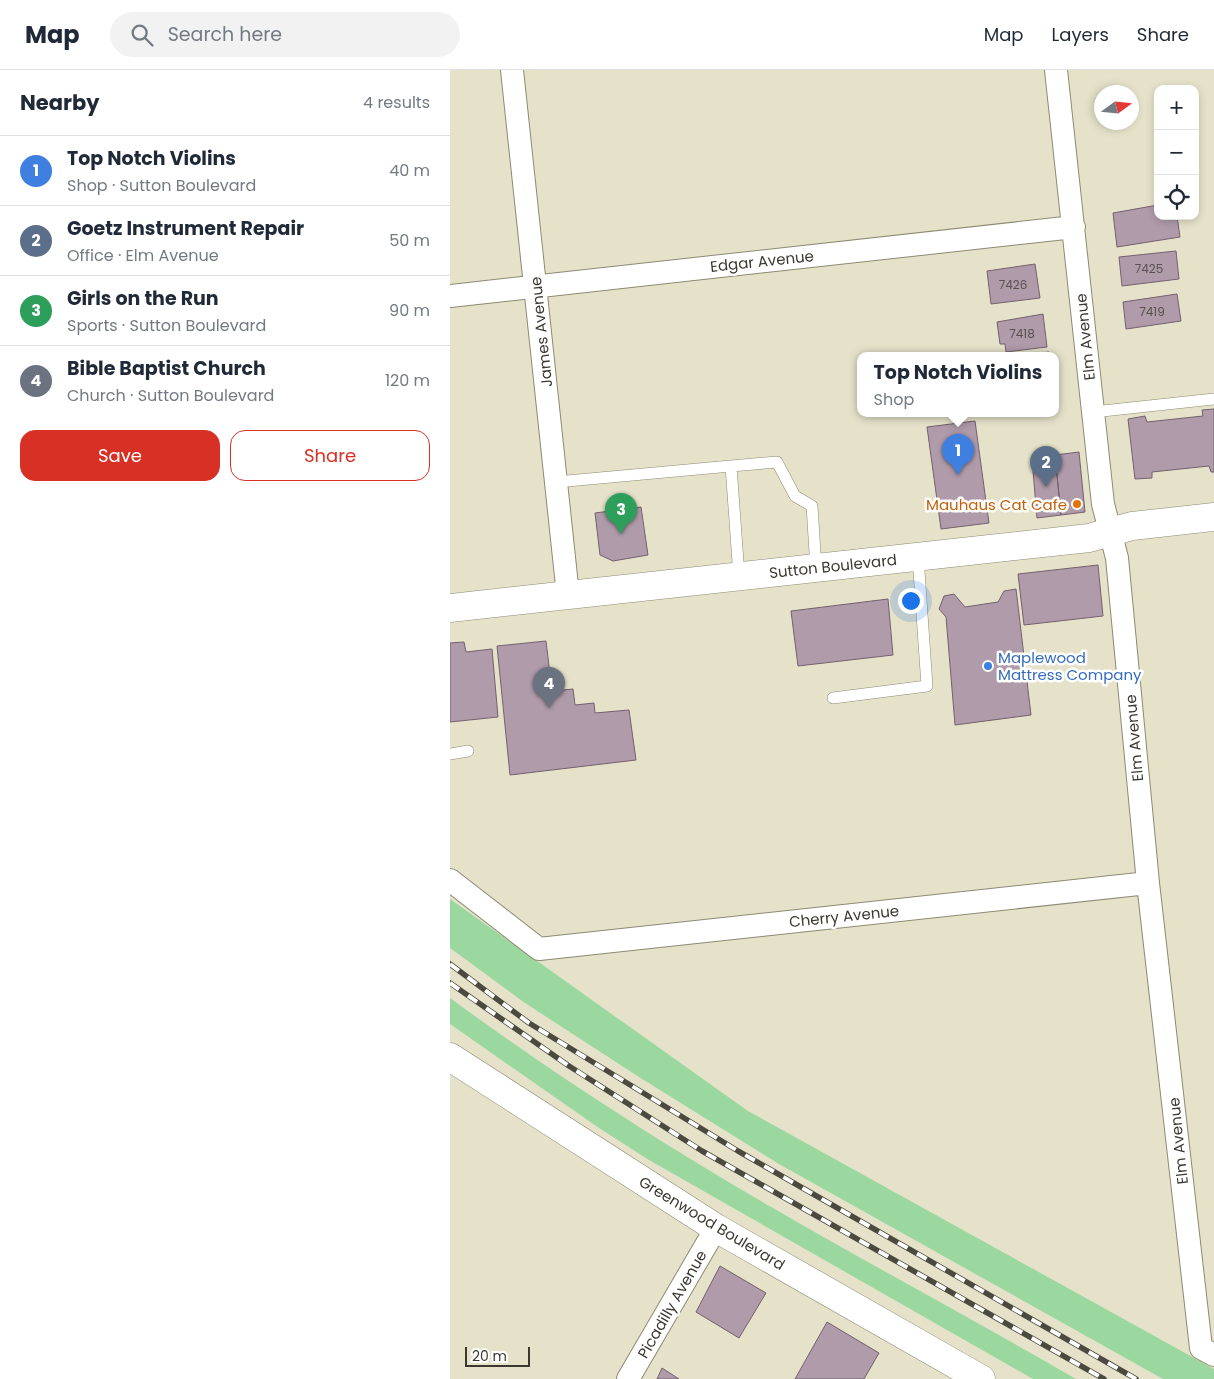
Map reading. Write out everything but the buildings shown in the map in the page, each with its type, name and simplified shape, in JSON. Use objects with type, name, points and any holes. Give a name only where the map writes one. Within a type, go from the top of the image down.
[{"type":"street","name":"James Avenue","points":[[512,70],[568,595]]},
{"type":"street","name":"Elm Avenue","points":[[1056,70],[1103,504],[1117,558],[1148,883],[1208,1352]]},
{"type":"street","name":"Edgar Avenue","points":[[450,296],[1074,227]]},
{"type":"street","name":"Sutton Boulevard","points":[[450,608],[1089,538],[1132,526],[1214,517]]},
{"type":"street","name":"Cherry Avenue","points":[[450,880],[539,949],[1148,883]]},
{"type":"street","name":"Greenwood Boulevard","points":[[450,1057],[716,1228],[981,1379]]},
{"type":"street","name":"Picadilly Avenue","points":[[628,1379],[716,1228]]},
{"type":"lane","points":[[1093,412],[1214,399]]},
{"type":"lane","points":[[556,482],[777,462],[795,496],[812,506],[816,568]]},
{"type":"lane","points":[[731,466],[739,576]]},
{"type":"lane","points":[[833,698],[927,686],[918,557]]},
{"type":"lane","points":[[450,754],[468,751]]},
{"type":"green space","points":[[450,899],[748,1111],[1214,1369],[1214,1379],[1163,1379],[779,1164],[639,1077],[525,1003],[450,948]]},
{"type":"green space","points":[[450,998],[609,1108],[690,1159],[811,1230],[1076,1379],[1033,1379],[649,1160],[599,1128],[450,1024]]},
{"type":"railway","points":[[450,964],[529,1023],[738,1151],[1136,1379]]},
{"type":"railway","points":[[450,983],[569,1066],[702,1151],[1104,1379]]},
{"type":"place","name":"Top Notch Violins","points":[[958,475]]},
{"type":"place","name":"Goetz Instrument Repair","points":[[1046,487]]},
{"type":"place","name":"Mauhaus Cat Cafe","points":[[1077,504]]},
{"type":"place","name":"Girls on the Run","points":[[621,534]]},
{"type":"place","name":"Maplewood Mattress Company","points":[[988,666]]},
{"type":"place","name":"Bible Baptist Church","points":[[549,708]]}]
